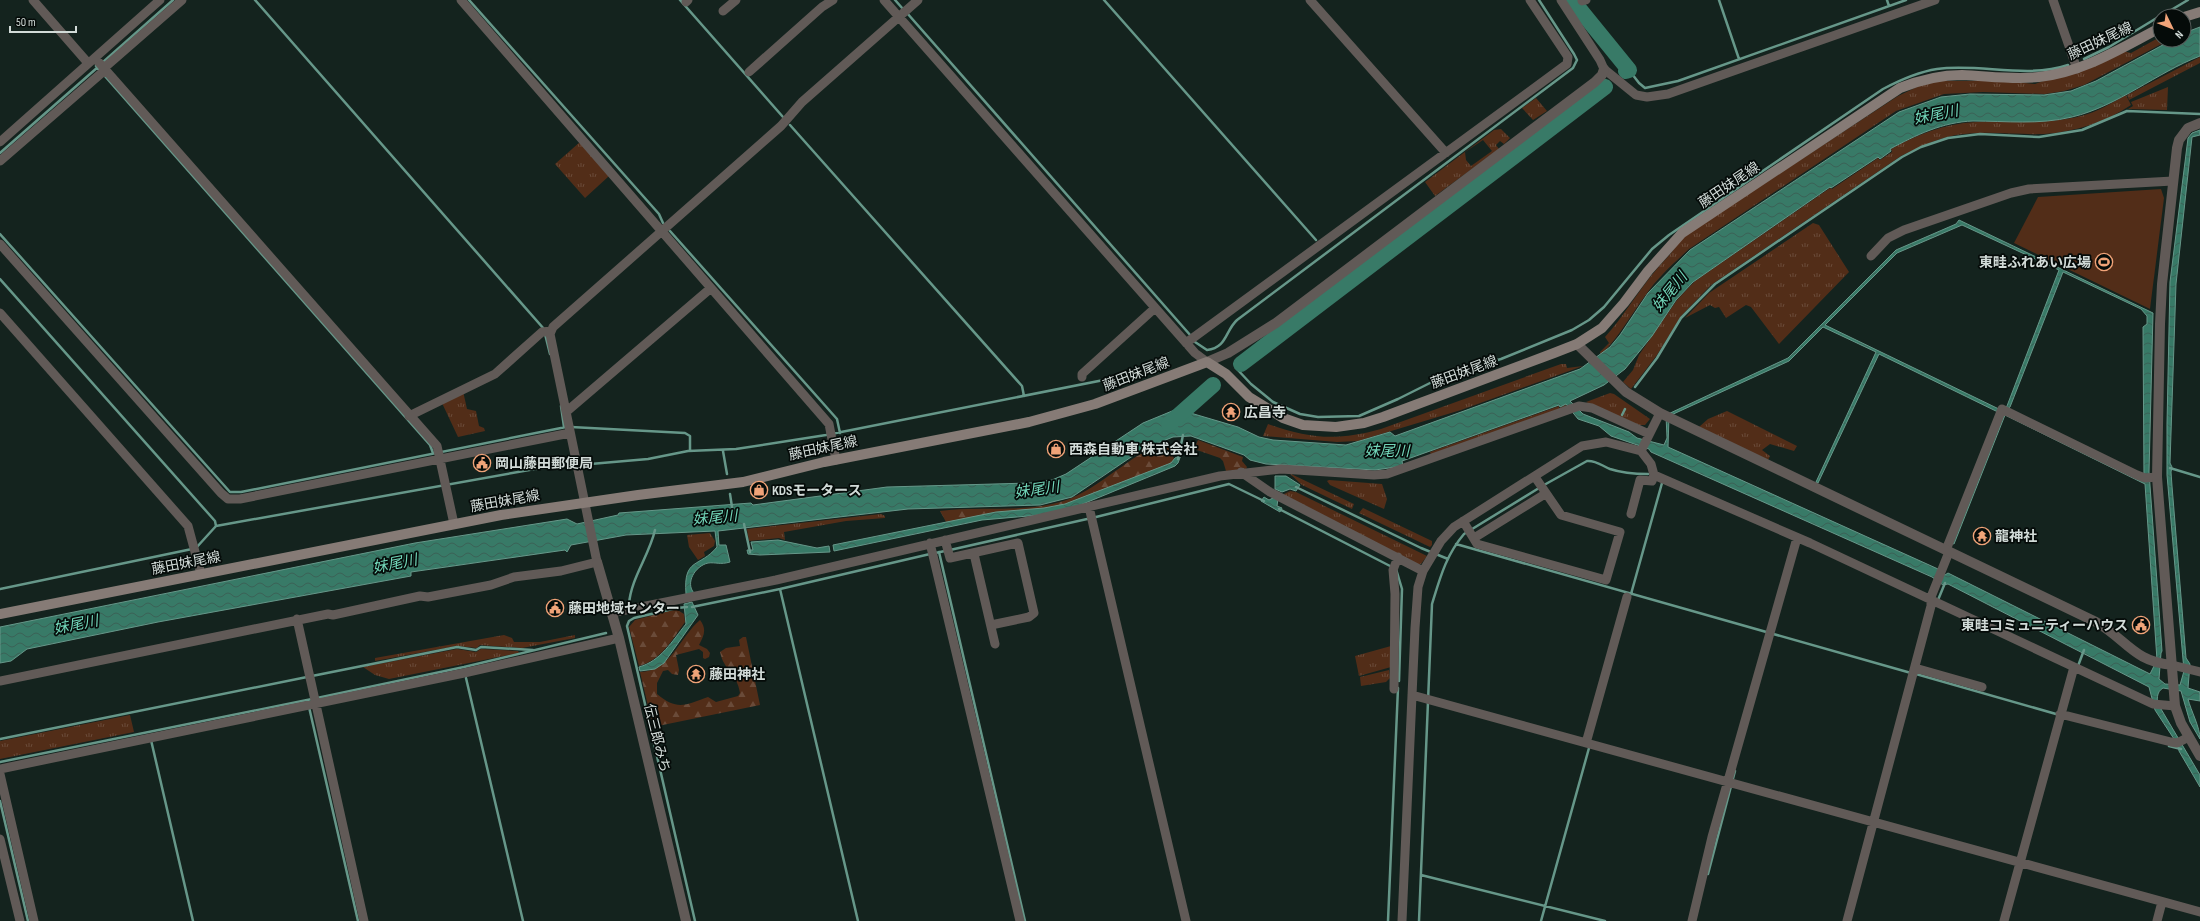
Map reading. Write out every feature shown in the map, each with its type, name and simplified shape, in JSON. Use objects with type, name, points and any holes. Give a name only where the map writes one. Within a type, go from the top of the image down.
[{"type":"main road","name":"藤田妹尾線","points":[[0,614],[454,524],[585,502],[742,482],[836,460],[1029,422],[1069,412],[1207,362],[1226,374],[1249,397],[1283,418],[1303,425],[1336,427],[1364,423],[1577,344],[1594,334],[1609,321],[1648,271],[1682,233],[1900,88],[1915,82],[1947,76],[2037,77],[2077,69],[2102,59],[2152,32]]},
{"type":"street","points":[[33,0],[100,67],[409,416],[439,454],[454,524]]},
{"type":"street","points":[[0,161],[98,74],[100,67],[160,0]]},
{"type":"street","points":[[0,142],[100,67],[182,0]]},
{"type":"street","points":[[461,0],[829,424],[836,460]]},
{"type":"street","points":[[723,11],[736,0]]},
{"type":"street","points":[[749,72],[822,7],[834,0]]},
{"type":"street","points":[[884,0],[903,14],[1186,344],[1207,362],[1228,353],[1276,323],[1595,82],[1602,74],[1604,69]]},
{"type":"street","points":[[409,416],[495,374],[553,327],[781,126],[802,102],[918,0]]},
{"type":"street","points":[[1310,0],[1448,152]]},
{"type":"street","points":[[1186,344],[1448,152],[1569,61],[1530,0]]},
{"type":"street","points":[[1560,0],[1600,60],[1604,69],[1636,95],[1647,97],[1658,96],[1935,0]]},
{"type":"street","points":[[2053,0],[2077,69]]},
{"type":"street","points":[[2200,123],[2188,128],[2179,140],[2173,181],[2160,324],[2151,478],[2172,665],[2175,706],[2181,723],[2200,756]]},
{"type":"street","points":[[1871,256],[1888,238],[1904,230],[2011,193],[2029,189],[2173,181]]},
{"type":"street","points":[[0,244],[221,493],[228,499],[240,498],[439,454],[569,429]]},
{"type":"street","points":[[566,412],[711,288]]},
{"type":"street","points":[[1082,377],[1082,374],[1156,308]]},
{"type":"street","points":[[0,313],[188,526],[201,574]]},
{"type":"street","points":[[0,681],[91,661],[173,647],[297,619],[328,614],[333,615],[420,596],[428,597],[491,585],[514,578],[561,571],[597,562],[550,334],[547,331]]},
{"type":"street","points":[[1577,344],[1616,384],[1637,400],[1660,413],[2096,622],[2112,632],[2142,658],[2156,664],[2172,665],[2200,672]]},
{"type":"street","points":[[611,613],[947,547],[1091,514],[1165,488],[1241,472],[1281,470],[1374,475],[1387,474],[1579,406],[1592,408],[1644,443],[1654,475],[1652,480],[1640,480],[1631,514]]},
{"type":"street","points":[[1847,921],[1875,824],[1934,603],[1931,597],[2004,411],[2151,478]]},
{"type":"street","points":[[1644,443],[1660,413]]},
{"type":"street","points":[[1402,921],[1418,588],[1423,571],[1447,534],[1537,480],[1569,454],[1590,443],[1644,443]]},
{"type":"street","points":[[1241,472],[1260,487],[1395,564],[1423,571]]},
{"type":"street","points":[[1654,475],[1796,538],[2157,705],[2175,706]]},
{"type":"street","points":[[1465,524],[1477,544],[1606,580],[1620,532],[1561,515],[1537,480]]},
{"type":"street","points":[[1473,537],[1545,493]]},
{"type":"street","points":[[1091,514],[1186,921]]},
{"type":"street","points":[[1692,921],[1712,837],[1731,783],[1796,538]]},
{"type":"street","points":[[947,547],[950,558],[974,554],[1018,543],[1034,613],[1029,617],[991,626]]},
{"type":"street","points":[[932,550],[1020,921]]},
{"type":"street","points":[[974,554],[995,644]]},
{"type":"street","name":"伝三郎みち","points":[[597,562],[619,638],[686,921]]},
{"type":"street","points":[[1394,688],[1395,564]]},
{"type":"street","points":[[1586,743],[1627,597]]},
{"type":"street","points":[[297,619],[309,676],[312,702],[364,921]]},
{"type":"street","points":[[0,769],[619,638]]},
{"type":"street","points":[[2004,921],[2022,864],[2076,668]]},
{"type":"street","points":[[1916,671],[1982,687]]},
{"type":"street","points":[[1412,695],[1875,824],[2200,912]]},
{"type":"street","points":[[2063,714],[2171,742],[2177,743],[2188,737]]},
{"type":"street","points":[[0,774],[34,921]]},
{"type":"street","points":[[0,840],[20,921]]},
{"type":"street","points":[[2157,921],[2162,902]]},
{"type":"green space","points":[[2152,41],[2152,48],[2154,48],[2084,85],[2064,91],[2045,94],[1983,92],[1944,94],[1896,111],[1689,249],[1655,283],[1619,334],[1601,355],[1600,352],[1609,343],[1605,337],[1681,238],[1898,96],[1919,86],[1939,81],[2009,81],[2035,84],[2123,51],[2131,53]]},
{"type":"green space","points":[[2200,57],[2200,63],[2129,100],[2127,95]]},
{"type":"green space","points":[[2168,87],[2167,110],[2128,109],[2133,106],[2131,102]]},
{"type":"green space","points":[[2126,95],[2131,105],[2100,121],[2067,131],[2044,134],[1974,133],[1956,135],[1932,142],[1901,156],[1711,285],[1681,316],[1657,355],[1631,389],[1623,382],[1633,370],[1639,355],[1677,300],[1695,281],[1830,188],[1832,189],[1878,158],[1880,160],[1892,152],[1891,149],[1921,134],[1942,127],[1964,123],[2028,122],[2068,119],[2099,110]]},
{"type":"green space","points":[[1536,98],[1547,111],[1533,120],[1522,108]]},
{"type":"green space","points":[[1501,129],[1510,138],[1504,144],[1500,141],[1496,145],[1499,149],[1435,196],[1425,182],[1494,130]],"holes":[[[1483,140],[1492,151],[1471,166],[1466,160],[1465,152]]]},
{"type":"green space","points":[[580,142],[609,176],[585,198],[555,164]]},
{"type":"green space","name":"東畦ふれあい広場","points":[[2161,189],[2164,198],[2150,309],[2014,243],[2038,197]]},
{"type":"green space","points":[[1813,223],[1819,225],[1849,272],[1779,344],[1751,307],[1746,305],[1726,318],[1719,307],[1715,308],[1710,305],[1685,318],[1709,293]]},
{"type":"green space","points":[[1561,364],[1566,364],[1567,368],[1583,366],[1461,410],[1358,441],[1337,442],[1263,436],[1268,424],[1297,433],[1324,437],[1337,437],[1366,433],[1381,429]]},
{"type":"green space","points":[[463,391],[467,409],[476,411],[479,426],[484,428],[485,431],[458,437],[442,403]]},
{"type":"green space","points":[[1610,393],[1614,394],[1650,419],[1645,425],[1639,425],[1586,402]]},
{"type":"green space","points":[[1566,405],[1567,407],[1431,455],[1430,452],[1559,406],[1559,408]]},
{"type":"green space","points":[[1727,411],[1797,446],[1794,451],[1770,444],[1762,450],[1770,456],[1768,460],[1699,427],[1708,419]]},
{"type":"green space","points":[[1198,440],[1243,457],[1242,461],[1247,467],[1246,469],[1226,471],[1223,461],[1220,458],[1194,449]]},
{"type":"green space","points":[[1168,441],[1175,462],[1062,506],[946,522],[940,511],[956,509],[1025,508],[1058,503],[1086,491],[1131,460],[1155,446]]},
{"type":"green space","points":[[1289,473],[1354,504],[1352,509],[1302,485]]},
{"type":"green space","points":[[1327,481],[1382,484],[1387,499],[1384,509],[1330,485]]},
{"type":"green space","points":[[1290,491],[1296,492],[1427,556],[1421,564],[1417,564],[1282,495]]},
{"type":"green space","points":[[1363,508],[1432,541],[1432,545],[1430,547],[1359,513]]},
{"type":"green space","points":[[881,514],[885,516],[885,518],[846,521],[784,532],[785,540],[779,538],[749,541],[747,529]]},
{"type":"green space","points":[[710,533],[715,541],[714,546],[704,552],[705,556],[698,560],[689,547],[687,535]]},
{"type":"green space","points":[[676,609],[684,614],[685,622],[671,642],[660,654],[647,663],[639,666],[629,627],[635,620]]},
{"type":"green space","points":[[700,620],[704,626],[704,632],[699,645],[707,649],[710,653],[709,657],[705,659],[703,658],[703,652],[699,649],[676,655],[679,670],[678,675],[672,674],[668,670],[663,671],[657,683],[657,694],[670,703],[676,705],[687,704],[708,697],[716,702],[738,696],[740,693],[736,681],[724,664],[720,652],[726,648],[740,646],[739,640],[746,637],[760,705],[653,727],[640,672],[651,670],[660,666],[667,660]]},
{"type":"green space","points":[[504,635],[512,638],[514,642],[540,642],[575,635],[575,638],[522,648],[480,645],[477,648],[457,646],[375,661],[375,658]]},
{"type":"green space","points":[[1391,646],[1391,667],[1359,676],[1355,656]]},
{"type":"green space","points":[[457,649],[476,652],[481,649],[518,651],[519,653],[389,679],[375,675],[363,667]]},
{"type":"green space","points":[[1389,670],[1390,678],[1386,682],[1361,686],[1360,677]]},
{"type":"green space","points":[[130,715],[134,732],[0,759],[0,741]]},
{"type":"water","name":"妹尾川","points":[[2200,27],[2200,56],[2089,112],[2072,117],[2047,121],[1973,121],[1951,124],[1920,134],[1890,149],[1891,151],[1880,159],[1878,157],[1831,188],[1830,187],[1693,282],[1676,300],[1652,336],[1625,369],[1604,385],[1570,401],[1583,414],[1629,432],[1637,438],[1664,445],[1667,438],[1666,415],[1788,358],[1896,250],[1956,224],[1959,220],[2153,313],[2149,472],[2162,651],[2159,679],[2165,684],[2180,685],[2184,671],[2167,475],[2170,282],[2188,138],[2192,133],[2200,130],[2200,135],[2192,137],[2176,284],[2170,463],[2172,467],[2172,486],[2186,658],[2190,664],[2188,688],[2200,692],[2200,701],[2188,699],[2199,729],[2200,739],[2190,722],[2181,691],[2163,688],[2159,692],[2157,699],[2158,707],[2161,709],[2200,775],[2200,787],[2179,751],[2178,745],[2155,710],[2149,687],[1948,584],[1943,585],[1932,577],[1651,452],[1649,449],[1611,436],[1599,426],[1578,419],[1566,404],[1560,407],[1559,405],[1402,461],[1403,466],[1375,470],[1266,464],[1250,460],[1244,455],[1191,436],[1173,437],[1143,449],[1072,497],[1040,505],[908,509],[718,531],[719,545],[726,545],[730,562],[708,563],[695,571],[691,580],[691,589],[694,593],[686,594],[687,574],[694,564],[711,554],[717,547],[715,531],[626,535],[571,545],[567,552],[565,550],[411,572],[411,576],[158,622],[27,649],[11,661],[0,663],[0,627],[415,543],[567,519],[577,524],[618,515],[619,513],[751,503],[753,505],[887,487],[1030,483],[1052,480],[1066,474],[1143,423],[1177,409],[1238,427],[1259,437],[1273,440],[1346,445],[1390,432],[1395,436],[1580,369],[1610,347],[1620,335],[1648,293],[1690,250],[1899,112],[1941,97],[1970,94],[2044,95],[2071,91],[2096,81],[2157,48],[2192,48],[2192,30]],"holes":[[[1962,225],[2059,270],[2007,406],[2003,411],[1825,325],[1897,253]],[[2063,272],[2141,309],[2147,316],[2147,324],[2143,327],[2144,480],[2006,410],[2010,407]],[[1823,327],[1876,352],[1816,482],[1818,483],[1879,354],[2002,414],[1951,543],[1954,544],[2005,415],[2145,484],[2157,660],[2150,674],[1948,573],[1945,575],[1939,573],[1938,569],[1668,447],[1669,416],[1789,361]]]},
{"type":"water","points":[[1181,455],[1175,466],[1078,506],[1040,515],[982,520],[834,551],[833,545],[996,512],[1044,508],[1065,504],[1171,463],[1175,458]]},
{"type":"water","points":[[1275,476],[1286,476],[1300,485],[1296,491],[1290,489],[1282,492],[1275,489]]},
{"type":"water","points":[[1264,497],[1269,500],[1275,497],[1278,499],[1277,506],[1282,508],[1280,512],[1261,501]]},
{"type":"water","points":[[778,540],[817,548],[829,546],[830,552],[760,555],[748,554],[747,550],[753,550],[751,542]]},
{"type":"water","points":[[692,602],[698,615],[664,663],[655,669],[640,671],[639,667],[654,660],[666,650],[686,624],[684,604]]},
{"type":"waterway","points":[[102,63],[173,0]]},
{"type":"waterway","points":[[255,0],[544,329]]},
{"type":"waterway","points":[[469,0],[659,214],[663,223]]},
{"type":"waterway","points":[[680,0],[783,117]]},
{"type":"waterway","points":[[895,0],[903,9]]},
{"type":"waterway","points":[[1104,0],[1316,240]]},
{"type":"waterway","points":[[1195,342],[1207,350],[1214,349],[1222,343],[1237,320],[1573,68],[1577,60],[1539,0]]},
{"type":"waterway","points":[[1572,0],[1629,70],[1626,71]]},
{"type":"waterway","points":[[1719,0],[1739,59]]},
{"type":"waterway","points":[[1887,0],[1889,6]]},
{"type":"waterway","points":[[1629,70],[1645,88],[1678,81],[1906,0]]},
{"type":"waterway","points":[[2174,8],[2188,0]]},
{"type":"waterway","points":[[907,13],[1191,336]]},
{"type":"waterway","points":[[2084,59],[2109,47],[2152,21]]},
{"type":"waterway","points":[[1236,368],[1251,384],[1273,402],[1300,414],[1318,417],[1359,416],[1398,399],[1446,375],[1501,359],[1572,330],[1589,320],[1604,307],[1652,249],[1669,235],[1889,86],[1916,74],[1937,69],[1969,68],[2036,71],[2068,65]]},
{"type":"waterway","points":[[96,66],[430,445],[433,453]]},
{"type":"waterway","points":[[0,153],[98,67]]},
{"type":"waterway","points":[[1241,364],[1605,87]]},
{"type":"waterway","points":[[1635,387],[1657,358],[1681,318],[1715,284],[1902,157],[1921,147],[1948,138],[1980,134],[2039,137],[2082,130],[2127,111],[2200,114]]},
{"type":"waterway","points":[[790,125],[1022,386],[1024,396]]},
{"type":"waterway","points":[[670,231],[837,419],[840,433]]},
{"type":"waterway","points":[[0,234],[230,492],[241,492],[566,427]]},
{"type":"waterway","points":[[0,279],[215,521],[216,526]]},
{"type":"waterway","points":[[545,334],[550,354]]},
{"type":"waterway","points":[[579,465],[648,459],[688,451],[736,449],[826,435],[1129,375]]},
{"type":"waterway","points":[[1169,424],[1213,385]]},
{"type":"waterway","points":[[561,406],[564,427]]},
{"type":"waterway","points":[[1622,415],[1625,409]]},
{"type":"waterway","points":[[571,427],[685,433],[690,436],[690,451]]},
{"type":"waterway","points":[[1178,459],[1183,435]]},
{"type":"waterway","points":[[723,451],[727,474]]},
{"type":"waterway","points":[[1544,485],[1587,461],[1596,462],[1610,469],[1619,471],[1648,474]]},
{"type":"waterway","points":[[196,548],[216,526],[535,469],[574,466]]},
{"type":"waterway","points":[[2170,468],[2200,477]]},
{"type":"waterway","points":[[1631,594],[1662,483]]},
{"type":"waterway","points":[[950,550],[1096,517],[1229,484],[1264,501]]},
{"type":"waterway","points":[[1296,487],[1421,548],[1448,559]]},
{"type":"waterway","points":[[1419,921],[1432,604],[1448,559],[1464,534],[1539,488]]},
{"type":"waterway","points":[[730,494],[732,507]]},
{"type":"waterway","points":[[1279,509],[1392,567]]},
{"type":"waterway","points":[[744,524],[750,552]]},
{"type":"waterway","points":[[629,604],[633,585],[649,549],[655,530]]},
{"type":"waterway","points":[[1456,544],[1911,673]]},
{"type":"waterway","points":[[0,589],[192,549]]},
{"type":"waterway","points":[[935,553],[945,551]]},
{"type":"waterway","points":[[939,552],[1025,921]]},
{"type":"waterway","points":[[692,607],[780,589],[930,554]]},
{"type":"waterway","points":[[1396,569],[1402,589],[1399,681]]},
{"type":"waterway","points":[[1938,600],[1945,583]]},
{"type":"waterway","points":[[780,589],[858,921]]},
{"type":"waterway","points":[[687,607],[634,618],[629,621],[627,626],[695,921]]},
{"type":"waterway","points":[[317,698],[464,667],[606,633]]},
{"type":"waterway","points":[[312,676],[457,647],[476,650],[481,647],[533,650]]},
{"type":"waterway","points":[[2078,666],[2084,650]]},
{"type":"waterway","points":[[1916,674],[2056,714]]},
{"type":"waterway","points":[[0,739],[307,677]]},
{"type":"waterway","points":[[466,678],[523,921]]},
{"type":"waterway","points":[[1388,921],[1398,688]]},
{"type":"waterway","points":[[0,762],[312,699]]},
{"type":"waterway","points":[[309,707],[358,921]]},
{"type":"waterway","points":[[151,740],[193,921]]},
{"type":"waterway","points":[[2169,746],[2181,749]]},
{"type":"waterway","points":[[1541,921],[1589,748]]},
{"type":"waterway","points":[[1708,874],[1735,771]]},
{"type":"waterway","points":[[0,801],[28,921]]},
{"type":"waterway","points":[[1421,875],[1605,921]]},
{"type":"place","name":"東畦ふれあい広場","points":[[2104,262]]},
{"type":"place","name":"広昌寺","points":[[1231,412]]},
{"type":"place","name":"西森自動車 株式会社","points":[[1056,449]]},
{"type":"place","name":"岡山藤田郵便局","points":[[482,463]]},
{"type":"place","name":"KDSモータース","points":[[759,490]]},
{"type":"place","name":"龍神社","points":[[1982,536]]},
{"type":"place","name":"藤田地域センター","points":[[555,608]]},
{"type":"place","name":"東畦コミュニティーハウス","points":[[2141,625]]},
{"type":"place","name":"藤田神社","points":[[696,674]]}]
